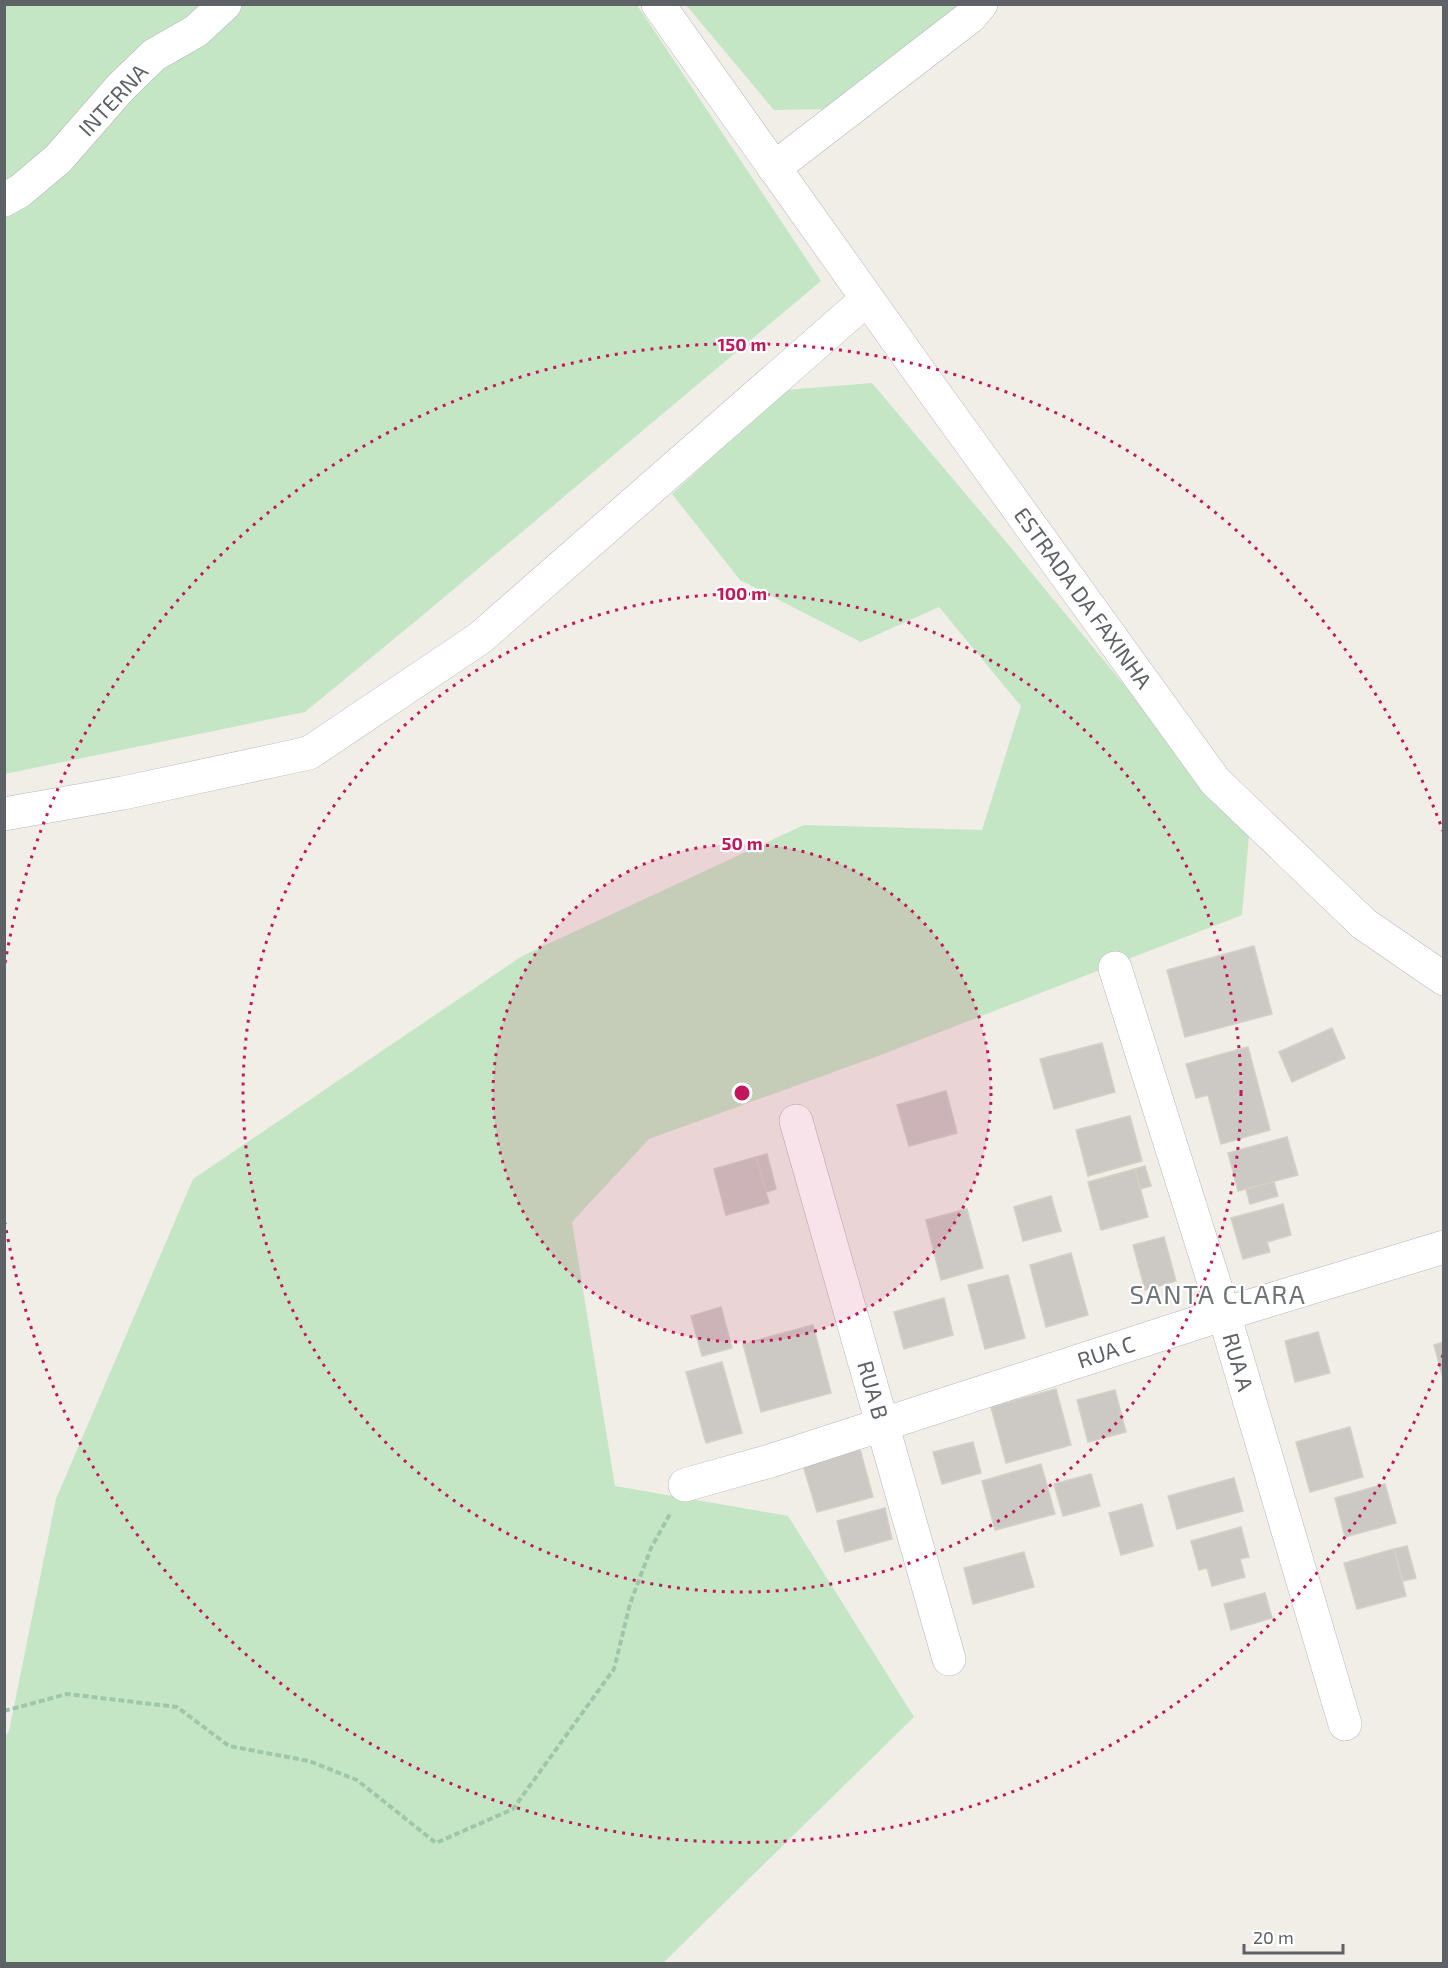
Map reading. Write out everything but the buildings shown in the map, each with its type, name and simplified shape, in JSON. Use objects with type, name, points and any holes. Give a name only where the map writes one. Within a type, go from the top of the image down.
[{"type":"street","name":"INTERNA","points":[[4,200],[20,191],[58,159],[120,88],[154,56],[196,31],[225,4]]},
{"type":"street","name":"ESTRADA DA FAXINHA","points":[[658,4],[867,299],[1215,781],[1364,924],[1443,979]]},
{"type":"street","points":[[774,168],[970,17],[981,4]]},
{"type":"street","points":[[4,814],[123,793],[309,753],[480,638],[867,299]]},
{"type":"street","name":"RUA A","points":[[1115,968],[1224,1314],[1345,1724]]},
{"type":"street","name":"RUA B","points":[[796,1122],[949,1659]]},
{"type":"street","name":"RUA C","points":[[685,1485],[770,1461],[1224,1314],[1443,1247]]},
{"type":"path","points":[[4,1711],[66,1694],[177,1707],[229,1746],[309,1761],[357,1780],[436,1843],[513,1809],[614,1669],[630,1604],[651,1548],[685,1485]]},
{"type":"green space","points":[[5,5],[637,5],[821,281],[305,712],[5,774]]},
{"type":"green space","points":[[686,5],[962,5],[834,109],[774,110]]},
{"type":"green space","points":[[872,383],[1249,836],[1242,915],[886,1053],[649,1139],[572,1222],[615,1486],[788,1516],[914,1717],[662,1964],[5,1963],[4,1739],[9,1731],[56,1499],[193,1179],[522,956],[804,825],[982,830],[1021,706],[939,607],[861,642],[740,580],[672,494],[786,390]]},
{"type":"district","name":"SANTA CLARA","points":[[1218,1295]]}]
